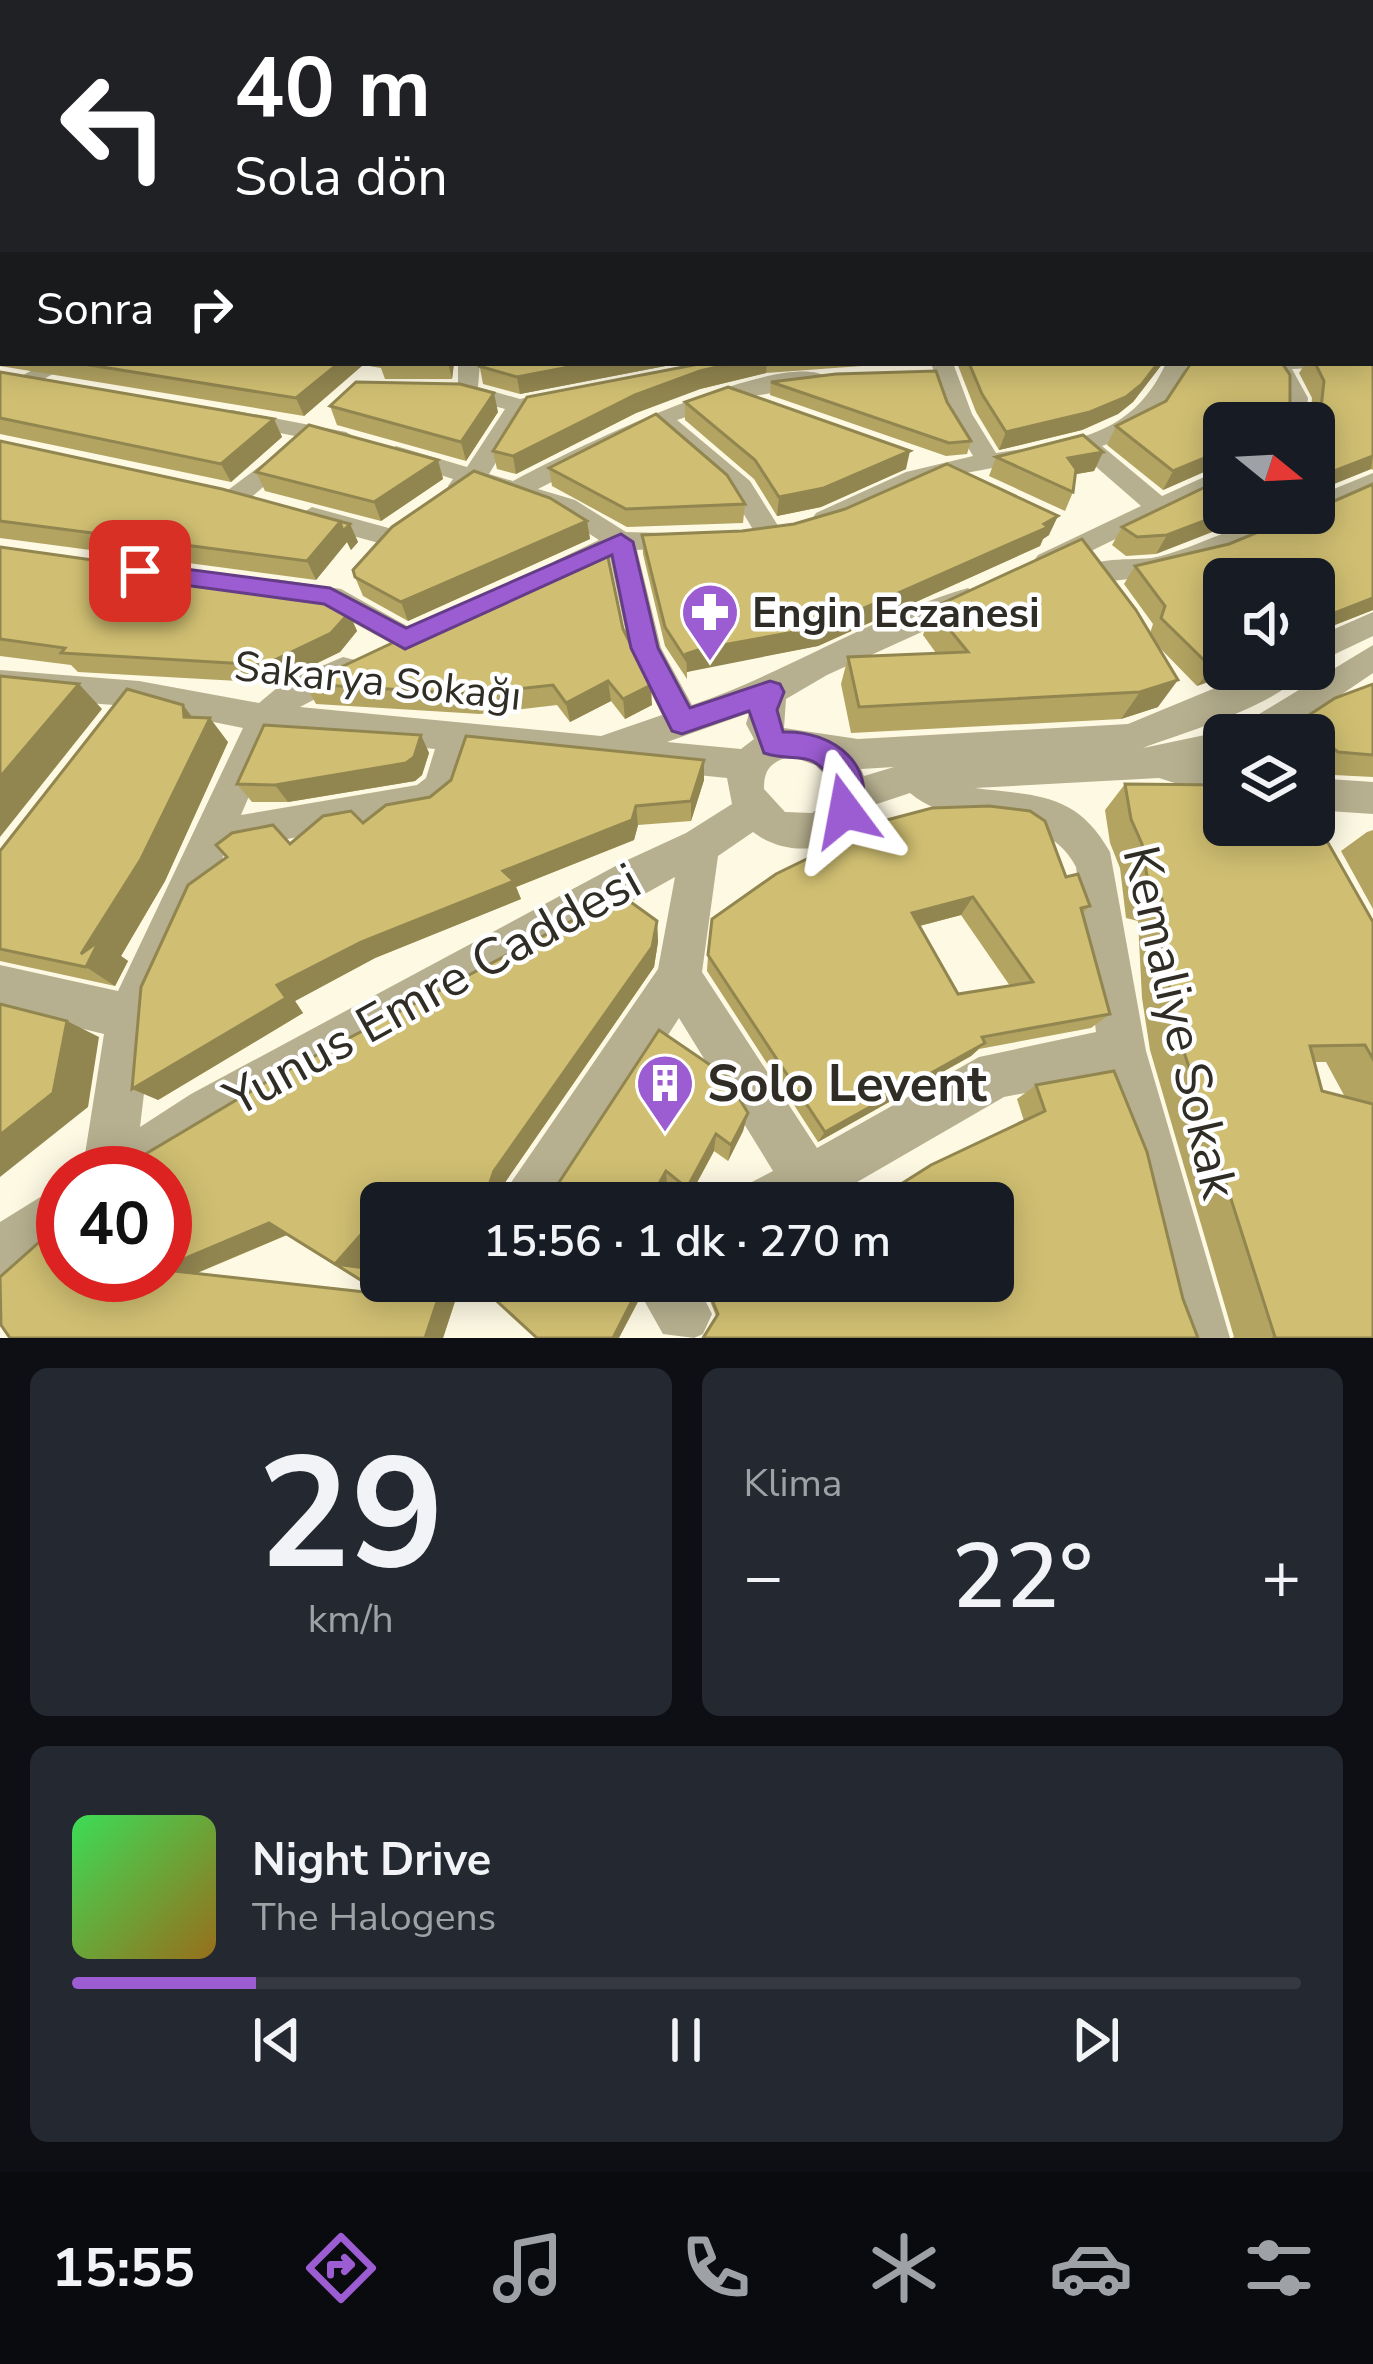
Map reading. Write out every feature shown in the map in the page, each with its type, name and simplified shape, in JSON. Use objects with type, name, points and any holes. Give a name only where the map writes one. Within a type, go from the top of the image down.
[{"type":"street","points":[[0,396],[56,366]]},
{"type":"street","points":[[468,366],[456,392],[519,406],[583,392]]},
{"type":"street","points":[[901,455],[988,476],[1132,425],[1156,404],[1176,366]]},
{"type":"street","points":[[1278,366],[1294,385],[1298,402]]},
{"type":"street","points":[[937,369],[988,476]]},
{"type":"street","points":[[520,488],[596,443],[730,393],[846,374]]},
{"type":"street","points":[[0,376],[71,389]]},
{"type":"street","points":[[730,393],[772,410]]},
{"type":"street","points":[[437,506],[475,475],[519,406]]},
{"type":"street","points":[[202,413],[321,423],[520,488],[565,506],[621,542],[645,648],[682,722]]},
{"type":"street","points":[[662,419],[788,527]]},
{"type":"street","points":[[244,585],[344,581],[394,531],[248,500],[321,423]]},
{"type":"street","points":[[1082,442],[1159,507]]},
{"type":"street","points":[[526,586],[621,542],[726,539],[788,527],[944,469]]},
{"type":"street","points":[[1335,498],[1373,481]]},
{"type":"street","points":[[1028,571],[1079,540],[1203,486]]},
{"type":"street","points":[[1095,574],[1161,567],[1245,534]]},
{"type":"street","points":[[1079,540],[1095,574],[1120,609]]},
{"type":"street","points":[[344,581],[405,639]]},
{"type":"street","points":[[605,749],[770,692],[815,666],[986,591]]},
{"type":"street","points":[[115,1146],[130,1017],[266,718],[296,692],[447,622]]},
{"type":"street","points":[[1335,642],[1373,623]]},
{"type":"street","points":[[1286,714],[1373,658]]},
{"type":"street","name":"Sakarya Sokağı","points":[[0,683],[140,694],[266,718],[605,749],[761,754]]},
{"type":"street","points":[[761,754],[789,741],[858,754],[1130,738],[1253,690]]},
{"type":"street","points":[[770,692],[763,710],[761,754],[743,788],[754,811],[784,831],[820,831],[835,823],[850,796],[843,768],[820,748]]},
{"type":"street","points":[[112,730],[140,694]]},
{"type":"street","points":[[212,837],[425,800],[442,788],[457,734]]},
{"type":"street","points":[[850,796],[915,776],[1165,762],[1203,752]]},
{"type":"street","points":[[1165,762],[1203,778]]},
{"type":"street","name":"Kemaliye Sokak","points":[[915,776],[940,796],[1053,815],[1082,839],[1096,865],[1122,1051],[1202,1338]]},
{"type":"street","name":"Yunus Emre Caddesi","points":[[154,1146],[208,1111],[637,875],[700,846],[754,811]]},
{"type":"street","points":[[543,1182],[679,977],[700,846]]},
{"type":"street","points":[[679,977],[782,1182]]},
{"type":"street","points":[[0,987],[130,1017]]},
{"type":"street","points":[[807,1182],[996,1074],[1122,1051]]},
{"type":"street","points":[[0,1255],[36,1229]]},
{"type":"building","points":[[96,366],[335,366],[296,398]]},
{"type":"building","points":[[479,366],[574,366],[517,377]]},
{"type":"building","points":[[688,366],[721,366],[635,395],[513,456],[493,451],[527,397]]},
{"type":"building","points":[[970,366],[1156,366],[1126,397],[1090,412],[1006,432]]},
{"type":"building","points":[[1189,366],[1284,366],[1290,375],[1290,402],[1203,402],[1203,459],[1173,471],[1116,426],[1166,401]]},
{"type":"building","points":[[1316,366],[1373,366],[1373,456],[1335,471],[1335,402],[1322,402],[1324,381]]},
{"type":"building","points":[[936,371],[947,402],[971,441],[949,443],[771,382],[836,374]]},
{"type":"building","points":[[0,372],[274,419],[221,464],[0,418]]},
{"type":"building","points":[[356,382],[460,384],[494,393],[461,442],[330,406]]},
{"type":"building","points":[[728,387],[910,451],[824,488],[779,497],[755,460],[685,402]]},
{"type":"building","points":[[656,414],[727,475],[745,504],[626,509],[549,468]]},
{"type":"building","points":[[309,425],[438,460],[374,502],[256,472]]},
{"type":"building","points":[[1083,435],[1103,452],[1068,458],[1076,469],[1073,492],[996,457]]},
{"type":"building","points":[[0,441],[222,489],[350,524],[343,531],[340,522],[307,561],[0,521]]},
{"type":"building","points":[[947,464],[1058,516],[1044,524],[1048,527],[821,627],[701,649],[686,654],[687,661],[665,627],[642,535],[794,524],[845,509]]},
{"type":"building","points":[[474,471],[550,498],[587,521],[401,602],[355,577],[353,570],[392,527]]},
{"type":"building","points":[[1373,484],[1373,598],[1335,613],[1335,558],[1203,558],[1203,659],[1161,618],[1165,606],[1135,566],[1254,534],[1335,534],[1335,501]]},
{"type":"building","points":[[1203,488],[1203,521],[1167,535],[1137,537],[1122,527]]},
{"type":"building","points":[[1082,539],[1136,610],[1178,680],[1140,692],[859,707],[848,657],[968,652],[932,608]]},
{"type":"building","points":[[605,543],[623,629],[651,685],[623,699],[608,681],[566,703],[553,685],[473,694],[305,684]]},
{"type":"building","points":[[0,547],[312,591],[349,613],[331,633],[264,665],[61,653],[65,648],[0,639]]},
{"type":"building","points":[[0,676],[79,684],[0,777]]},
{"type":"building","points":[[1373,684],[1373,755],[1338,752],[1335,714],[1311,714],[1335,698]]},
{"type":"building","points":[[127,689],[183,705],[184,717],[210,718],[141,859],[81,954],[99,941],[86,967],[0,949],[0,851]]},
{"type":"building","points":[[264,725],[421,735],[414,757],[406,763],[275,785],[237,784]]},
{"type":"building","points":[[466,736],[704,760],[691,801],[636,806],[632,820],[503,871],[514,881],[361,942],[277,985],[286,998],[132,1089],[141,987],[188,885],[227,857],[216,845],[232,833],[273,825],[290,844],[323,816],[351,811],[363,823],[386,805],[430,797],[451,780]]},
{"type":"building","points":[[1125,784],[1203,785],[1203,846],[1330,846],[1373,922],[1373,1059],[1365,1045],[1310,1046],[1322,1091],[1373,1104],[1373,1338],[1273,1338],[1178,1033],[1162,899],[1150,896],[1142,844],[1131,819]]},
{"type":"building","points":[[989,806],[1030,811],[1045,821],[1066,877],[1078,874],[1090,906],[1081,908],[1110,1014],[982,1037],[985,1043],[825,1132],[708,955],[712,919],[776,874],[887,820],[932,808]],"holes":[[[973,897],[1033,982],[958,994],[912,913]]]},
{"type":"building","points":[[621,895],[657,921],[652,947],[490,1182],[360,1182],[360,1236],[335,1264],[269,1223],[192,1256],[192,1146],[159,1146],[273,1078]]},
{"type":"building","points":[[0,1004],[67,1021],[53,1093],[0,1135]]},
{"type":"building","name":"Solo Levent","points":[[659,1030],[725,1075],[748,1113],[731,1145],[716,1134],[690,1182],[680,1182],[666,1171],[660,1182],[559,1182]]},
{"type":"building","points":[[1114,1071],[1147,1152],[1183,1299],[1198,1338],[703,1338],[718,1314],[713,1302],[1014,1302],[1014,1182],[904,1182],[1045,1111],[1036,1085]]},
{"type":"building","points":[[36,1245],[36,1302],[192,1302],[192,1273],[360,1291],[360,1302],[437,1302],[425,1338],[10,1338],[1,1325],[0,1277]]},
{"type":"building","points":[[335,1264],[360,1267],[360,1280]]},
{"type":"building","points":[[498,1302],[631,1302],[613,1338],[537,1338]]},
{"type":"place","name":"Engin Eczanesi","points":[[710,663]]},
{"type":"place","name":"Solo Levent","points":[[665,1134]]},
{"type":"route","points":[[140,571],[330,596],[405,639],[621,542],[645,648],[682,722],[770,692],[764,724],[775,744],[805,743],[833,757],[850,781],[845,811]]}]
